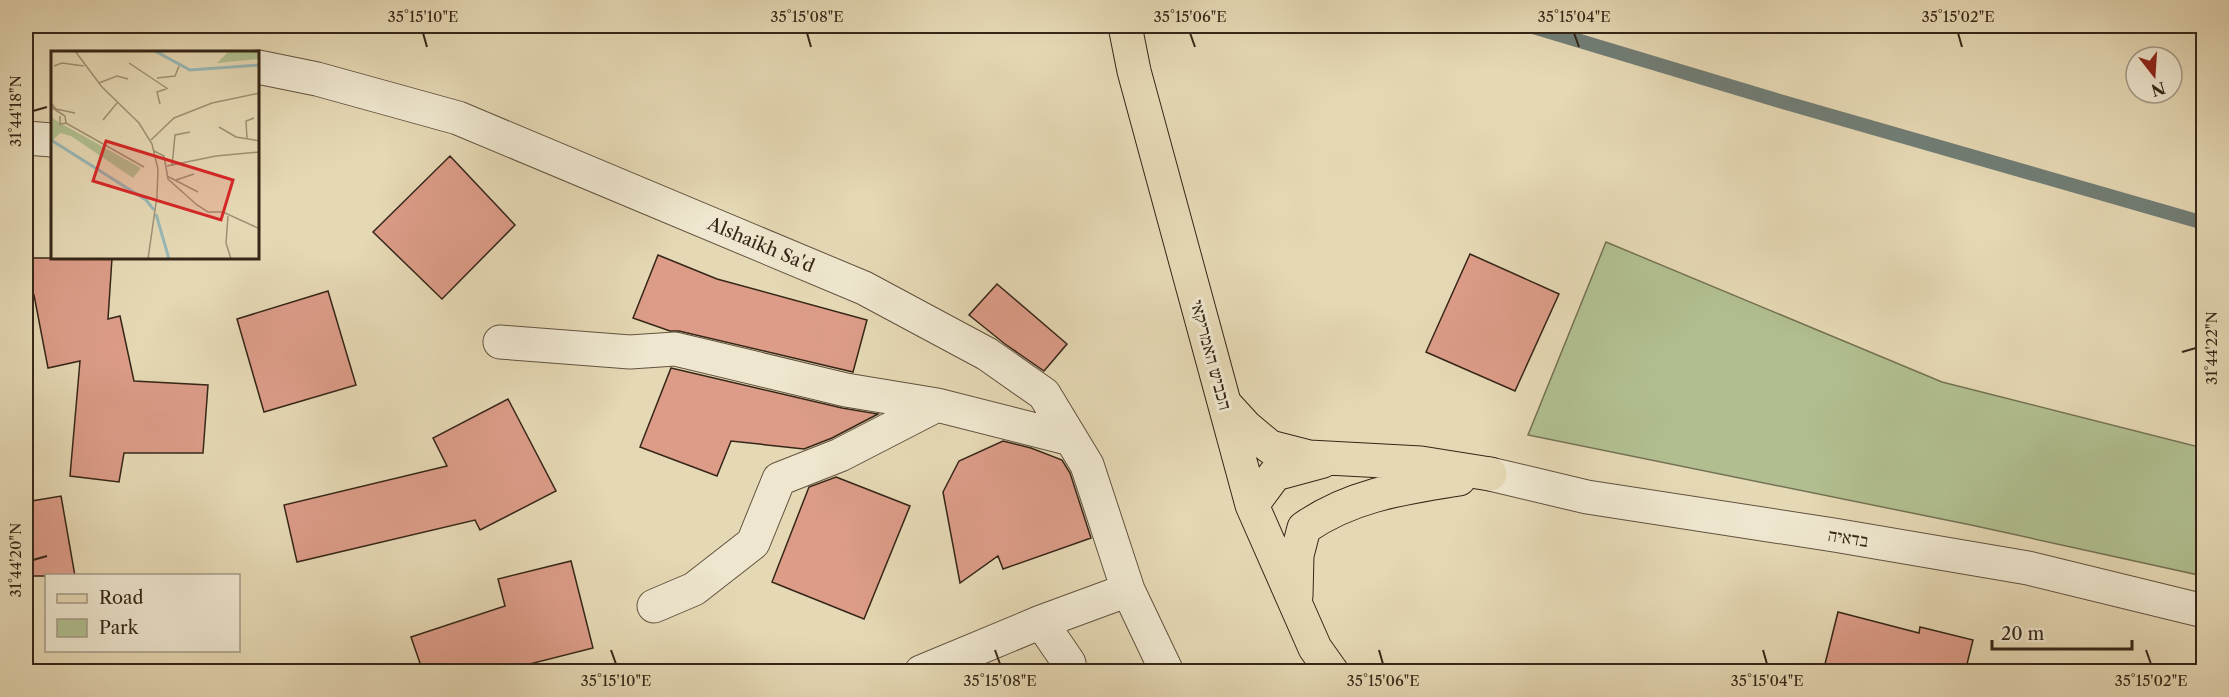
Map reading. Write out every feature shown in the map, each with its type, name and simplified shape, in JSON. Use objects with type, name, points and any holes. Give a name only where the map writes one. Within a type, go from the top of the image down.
[{"type":"main road","name":"הכביש האמריקאי","points":[[1125,26],[1137,82],[1252,505],[1315,648],[1332,672]]},
{"type":"main road","points":[[1224,403],[1246,427],[1270,447],[1310,457],[1420,464],[1490,474]]},
{"type":"main road","points":[[1252,505],[1275,474],[1334,458]]},
{"type":"main road","points":[[1296,603],[1297,555],[1304,528],[1322,516],[1372,494],[1490,474]]},
{"type":"street","name":"Alshaikh Sa'd","points":[[260,67],[317,79],[458,117],[864,288],[987,354],[1044,394],[1087,465],[1128,590],[1167,672]]},
{"type":"street","points":[[26,138],[51,140]]},
{"type":"street","points":[[500,342],[630,352],[675,349],[846,390],[937,405],[1071,439]]},
{"type":"street","points":[[654,606],[694,589],[753,543],[779,479],[840,455],[937,405]]},
{"type":"street","name":"בדאיה","points":[[1490,474],[1587,497],[2028,568],[2204,611]]},
{"type":"street","points":[[921,672],[1041,622],[1128,590]]},
{"type":"street","points":[[1041,622],[1069,663],[1070,672]]},
{"type":"green space","points":[[1606,242],[1942,382],[2203,448],[2203,576],[1971,525],[1528,435]]},
{"type":"building","points":[[450,156],[515,225],[442,299],[373,232]]},
{"type":"building","points":[[1470,254],[1559,294],[1515,391],[1426,352]]},
{"type":"building","points":[[658,255],[717,279],[867,320],[853,372],[679,331],[670,331],[633,318]]},
{"type":"building","points":[[26,258],[112,260],[108,319],[120,316],[134,381],[208,385],[203,453],[124,453],[119,482],[70,476],[80,361],[48,368],[34,295],[26,294]]},
{"type":"building","points":[[997,284],[1067,344],[1044,371],[969,315]]},
{"type":"building","points":[[328,291],[356,385],[264,412],[237,319]]},
{"type":"building","points":[[671,368],[842,408],[878,414],[832,438],[804,449],[731,441],[717,476],[640,447]]},
{"type":"building","points":[[508,399],[556,491],[480,530],[475,520],[297,562],[284,505],[447,466],[433,438]]},
{"type":"building","points":[[1003,441],[1031,448],[1062,460],[1070,473],[1091,538],[1003,569],[998,556],[960,583],[943,492],[959,461]]},
{"type":"building","points":[[836,477],[910,506],[864,619],[772,582],[809,487]]},
{"type":"building","points":[[61,496],[75,574],[26,576],[26,502]]},
{"type":"building","points":[[571,561],[593,648],[498,672],[423,672],[411,637],[505,606],[498,579]]},
{"type":"building","points":[[1838,612],[1919,633],[1920,627],[1973,640],[1965,672],[1823,672]]},
{"type":"waterway","points":[[1530,26],[1783,102],[2204,223]]}]
